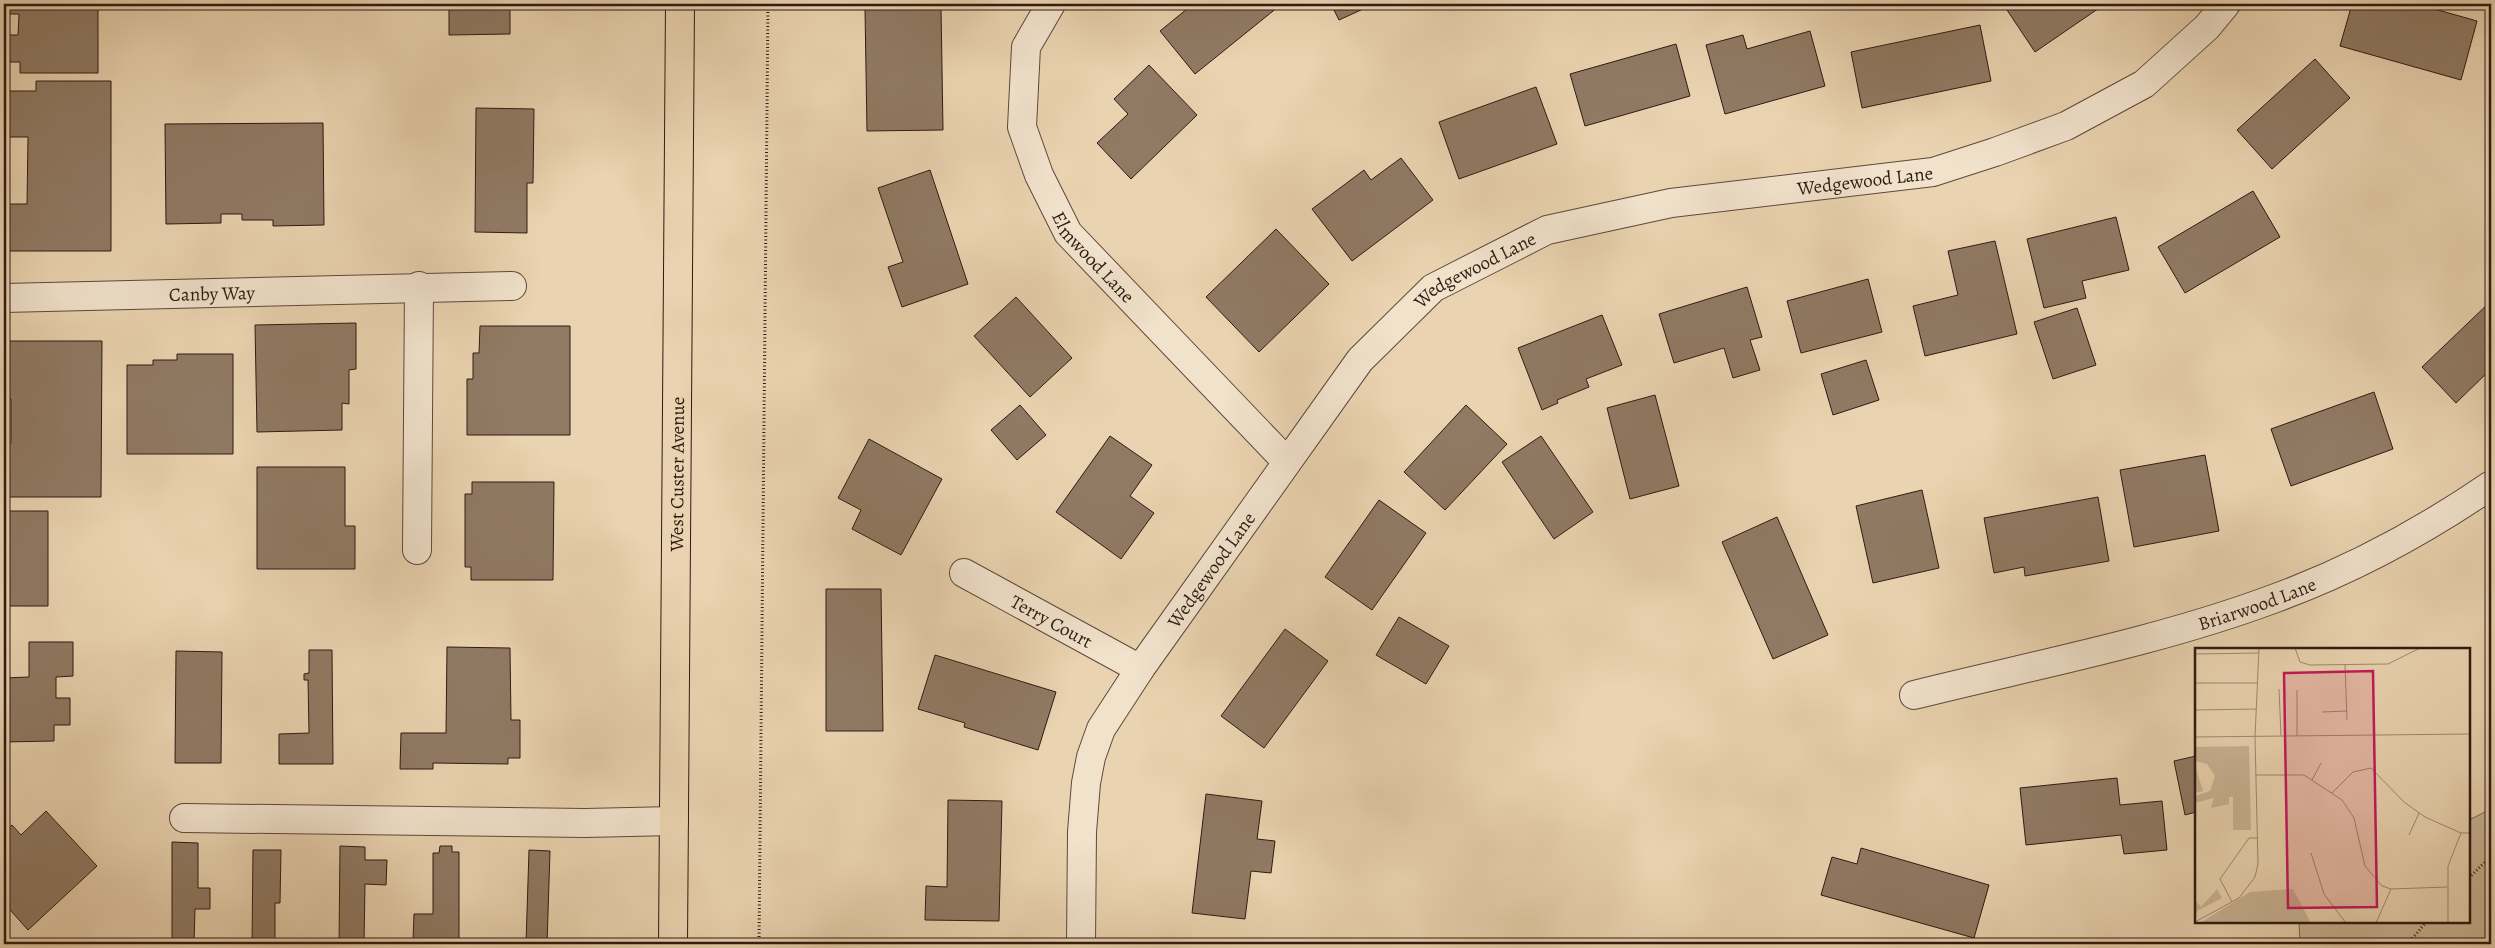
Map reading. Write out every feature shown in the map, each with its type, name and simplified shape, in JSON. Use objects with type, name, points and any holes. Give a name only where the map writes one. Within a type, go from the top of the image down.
[{"type":"main road","name":"West Custer Avenue","points":[[673,944],[680,4]]},
{"type":"street","name":"Elmwood Lane","points":[[1051,4],[1026,47],[1022,127],[1039,175],[1068,233],[1286,461]]},
{"type":"street","name":"Wedgewood Lane","points":[[1081,944],[1082,832],[1086,784],[1091,757],[1101,729],[1140,669],[1286,461],[1360,360],[1434,288],[1547,230],[1671,203],[1933,172],[1995,152],[2066,126],[2144,84],[2208,26],[2226,4]]},
{"type":"street","points":[[418,550],[419,286]]},
{"type":"street","name":"Canby Way","points":[[4,298],[419,286],[512,286]]},
{"type":"street","name":"Briarwood Lane","points":[[1914,695],[2188,627],[2274,599],[2357,564],[2452,512],[2491,485]]},
{"type":"street","name":"Terry Court","points":[[964,574],[1140,669]]},
{"type":"street","points":[[184,818],[585,823],[674,821]]},
{"type":"path","points":[[759,944],[768,4]]},
{"type":"path","points":[[2470,877],[2491,856]]},
{"type":"path","points":[[2408,944],[2425,923]]},
{"type":"shaded area","points":[[2491,809],[2491,944],[2300,944],[2299,923],[2470,923],[2470,820]]},
{"type":"building","points":[[4,4],[98,4],[98,73],[20,73],[20,62],[7,62],[7,35],[18,35],[19,14],[4,14]]},
{"type":"building","points":[[449,4],[510,4],[510,34],[449,35]]},
{"type":"building","points":[[1193,4],[1275,4],[1278,7],[1195,74],[1160,31]]},
{"type":"building","points":[[1331,4],[1374,4],[1339,20]]},
{"type":"building","points":[[2003,4],[2105,4],[2035,52]]},
{"type":"building","points":[[2352,4],[2417,4],[2477,21],[2461,80],[2340,46]]},
{"type":"building","points":[[941,8],[943,130],[867,131],[865,9]]},
{"type":"building","points":[[1980,25],[1991,81],[1862,108],[1851,52]]},
{"type":"building","points":[[1810,31],[1825,86],[1725,114],[1706,45],[1743,35],[1747,49]]},
{"type":"building","points":[[1676,44],[1690,96],[1585,126],[1570,74]]},
{"type":"building","points":[[2315,59],[2350,98],[2272,169],[2237,130]]},
{"type":"building","points":[[1149,65],[1197,115],[1131,179],[1097,143],[1128,114],[1114,99]]},
{"type":"building","points":[[36,81],[111,81],[111,251],[6,251],[6,204],[27,204],[28,137],[5,137],[5,91],[36,91]]},
{"type":"building","points":[[1536,87],[1557,144],[1459,179],[1439,122]]},
{"type":"building","points":[[476,108],[534,109],[533,183],[527,183],[527,233],[475,232]]},
{"type":"building","points":[[323,123],[324,225],[273,226],[273,220],[242,220],[242,214],[221,214],[221,223],[166,224],[165,124]]},
{"type":"building","points":[[1401,158],[1433,200],[1352,261],[1312,209],[1364,170],[1371,180]]},
{"type":"building","points":[[930,170],[968,284],[902,307],[888,267],[903,262],[878,188]]},
{"type":"building","points":[[2253,191],[2280,237],[2185,293],[2158,247]]},
{"type":"building","points":[[2116,217],[2129,270],[2082,281],[2086,298],[2044,308],[2027,239]]},
{"type":"building","points":[[1276,229],[1329,284],[1259,352],[1206,297]]},
{"type":"building","points":[[1995,241],[2017,334],[1925,356],[1913,306],[1958,295],[1948,251]]},
{"type":"building","points":[[1868,279],[1882,332],[1801,353],[1787,301]]},
{"type":"building","points":[[1747,287],[1762,337],[1750,340],[1760,370],[1733,378],[1724,348],[1674,363],[1659,314]]},
{"type":"building","points":[[1016,297],[1072,358],[1030,397],[974,336]]},
{"type":"building","points":[[2491,301],[2491,369],[2456,403],[2422,367]]},
{"type":"building","points":[[2077,308],[2096,365],[2053,379],[2034,322]]},
{"type":"building","points":[[1602,315],[1622,365],[1586,379],[1589,387],[1557,400],[1558,403],[1542,410],[1518,348]]},
{"type":"building","points":[[356,323],[356,369],[349,370],[349,404],[342,403],[342,430],[257,432],[255,325]]},
{"type":"building","points":[[480,326],[570,326],[570,435],[467,435],[467,379],[473,379],[473,353],[479,353]]},
{"type":"building","points":[[4,341],[102,341],[101,497],[5,497],[5,443],[11,443],[11,399],[4,399]]},
{"type":"building","points":[[177,354],[233,354],[233,454],[127,454],[127,365],[153,365],[153,360],[177,360]]},
{"type":"building","points":[[1866,360],[1879,400],[1833,415],[1821,374]]},
{"type":"building","points":[[2374,392],[2393,449],[2291,486],[2271,429]]},
{"type":"building","points":[[1655,395],[1679,486],[1630,499],[1607,408]]},
{"type":"building","points":[[1020,405],[1046,435],[1017,460],[991,430]]},
{"type":"building","points":[[1466,405],[1507,444],[1445,510],[1404,472]]},
{"type":"building","points":[[1110,436],[1152,465],[1130,496],[1154,513],[1121,559],[1056,512]]},
{"type":"building","points":[[1541,436],[1593,512],[1554,539],[1502,462]]},
{"type":"building","points":[[869,439],[942,479],[901,555],[852,529],[861,510],[838,498]]},
{"type":"building","points":[[2205,455],[2219,531],[2134,547],[2120,470]]},
{"type":"building","points":[[257,467],[345,467],[345,526],[355,526],[355,569],[257,569]]},
{"type":"building","points":[[472,482],[554,482],[553,580],[471,580],[471,567],[465,567],[465,494],[472,494]]},
{"type":"building","points":[[1922,490],[1939,568],[1873,583],[1856,506]]},
{"type":"building","points":[[2098,497],[2109,561],[2025,576],[2024,567],[1994,573],[1984,518]]},
{"type":"building","points":[[1379,500],[1426,533],[1372,610],[1325,577]]},
{"type":"building","points":[[8,511],[48,511],[48,606],[4,606],[4,522],[7,522]]},
{"type":"building","points":[[1777,517],[1828,635],[1773,659],[1722,542]]},
{"type":"building","points":[[826,589],[881,589],[883,731],[826,731]]},
{"type":"building","points":[[1399,617],[1449,646],[1426,684],[1376,655]]},
{"type":"building","points":[[1285,629],[1328,661],[1264,748],[1221,716]]},
{"type":"building","points":[[29,642],[73,642],[73,676],[56,677],[56,698],[70,698],[70,725],[54,725],[54,741],[4,742],[4,678],[29,677]]},
{"type":"building","points":[[447,647],[510,648],[511,720],[520,720],[520,758],[508,758],[508,764],[433,763],[433,769],[400,769],[401,733],[446,733]]},
{"type":"building","points":[[309,650],[332,650],[333,764],[279,764],[279,734],[309,733],[308,680],[304,680],[304,674],[309,673]]},
{"type":"building","points":[[176,651],[222,652],[221,763],[175,763]]},
{"type":"building","points":[[935,655],[1056,692],[1038,750],[964,727],[965,723],[918,709]]},
{"type":"building","points":[[2195,756],[2195,812],[2185,815],[2174,761]]},
{"type":"building","points":[[2117,778],[2120,805],[2162,801],[2167,850],[2124,854],[2121,835],[2026,845],[2020,788]]},
{"type":"building","points":[[1206,794],[1262,801],[1257,839],[1275,841],[1271,873],[1251,871],[1245,919],[1192,913]]},
{"type":"building","points":[[948,800],[1002,801],[999,921],[925,920],[926,886],[947,887]]},
{"type":"building","points":[[46,811],[97,866],[28,930],[4,903],[4,832],[12,825],[21,835]]},
{"type":"building","points":[[172,842],[198,843],[198,888],[210,888],[210,909],[195,909],[194,944],[172,944]]},
{"type":"building","points":[[340,846],[365,847],[365,860],[387,860],[386,885],[365,884],[364,944],[339,944]]},
{"type":"building","points":[[440,846],[452,846],[452,852],[459,852],[459,944],[433,944],[433,941],[413,941],[414,914],[433,914],[433,853],[439,853]]},
{"type":"building","points":[[1861,848],[1989,885],[1974,938],[1821,895],[1832,857],[1857,864]]},
{"type":"building","points":[[253,850],[281,850],[280,903],[275,903],[275,944],[252,944]]},
{"type":"building","points":[[529,850],[550,851],[547,944],[526,944]]},
{"type":"building","points":[[1162,942],[1219,943],[1219,944],[1162,944]]}]
